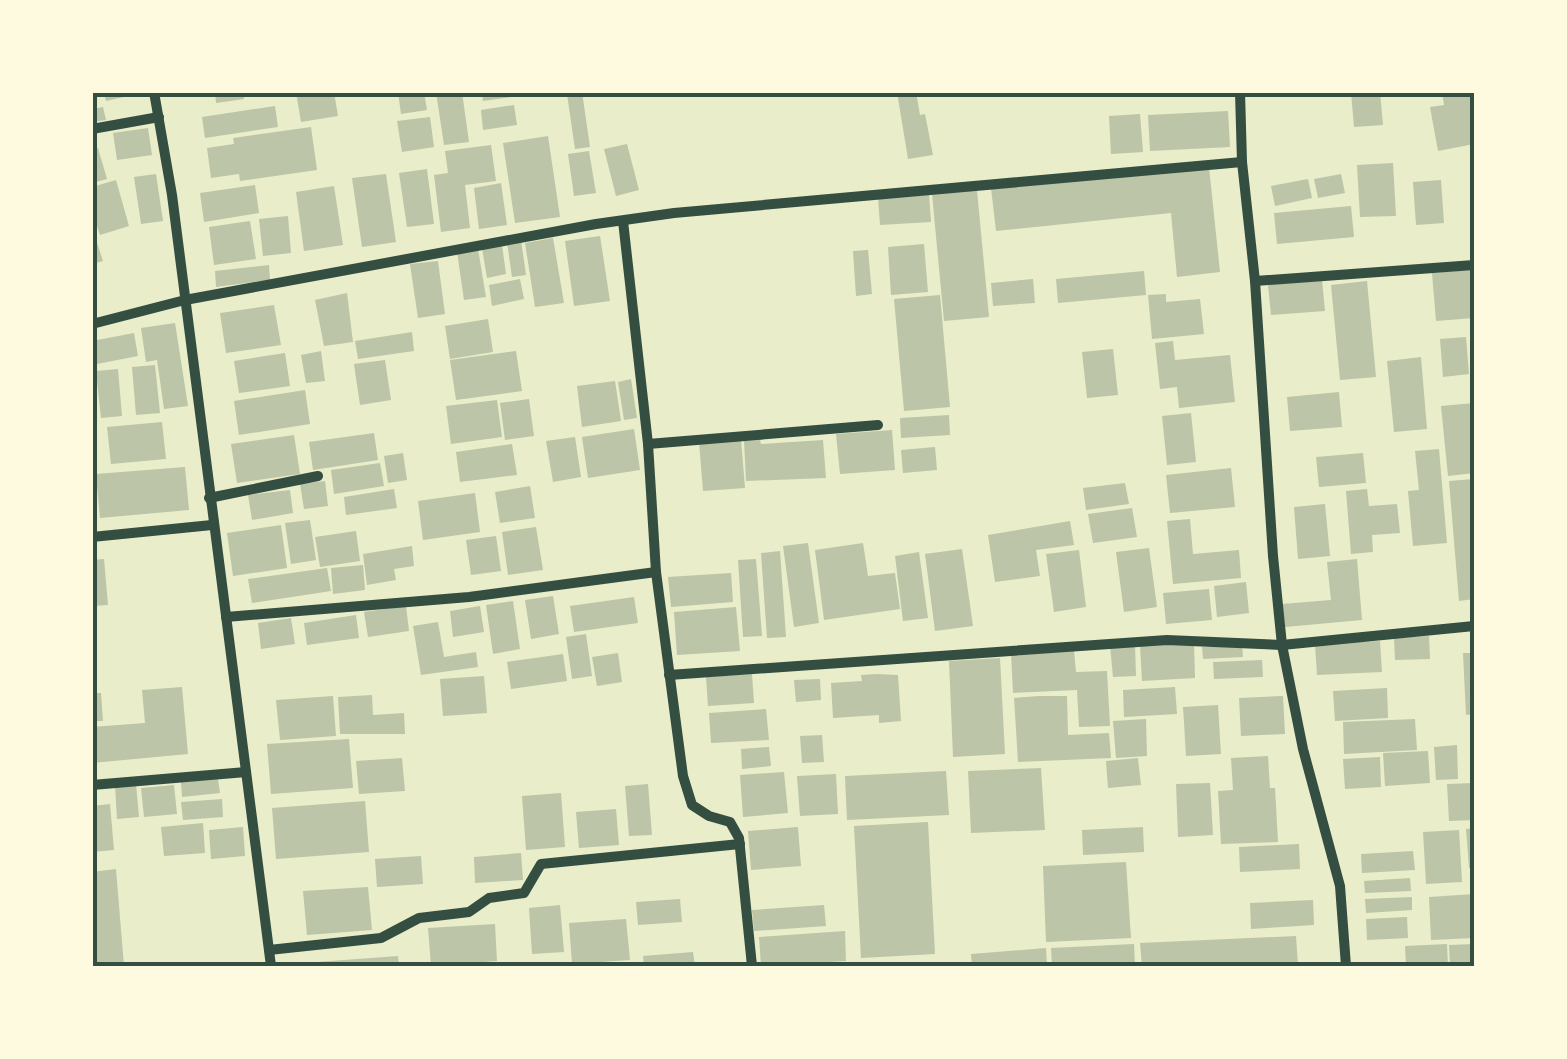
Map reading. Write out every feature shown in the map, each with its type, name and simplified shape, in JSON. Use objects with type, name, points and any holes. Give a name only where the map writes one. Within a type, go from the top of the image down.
[{"type":"street","points":[[154,92],[185,300],[271,966]]},
{"type":"street","points":[[1240,92],[1242,162],[1255,282],[1272,556],[1282,645],[1302,748],[1340,886],[1346,966]]},
{"type":"street","points":[[92,129],[158,117]]},
{"type":"street","points":[[92,324],[185,300],[622,220],[1242,162]]},
{"type":"street","points":[[622,220],[648,444],[656,572],[688,798],[700,811],[735,827],[752,966]]},
{"type":"street","points":[[1255,282],[1474,265]]},
{"type":"street","points":[[648,444],[878,425]]},
{"type":"street","points":[[209,498],[318,476]]},
{"type":"street","points":[[92,537],[212,525]]},
{"type":"street","points":[[226,617],[488,595],[656,572]]},
{"type":"street","points":[[669,675],[1167,640],[1282,645],[1474,626]]},
{"type":"street","points":[[92,785],[246,772]]},
{"type":"street","points":[[270,950],[381,938],[419,918],[468,912],[489,898],[524,893],[542,864],[740,844]]},
{"type":"building","points":[[104,92],[127,92],[128,96],[106,101]]},
{"type":"building","points":[[215,92],[243,92],[244,99],[216,103]]},
{"type":"building","points":[[296,92],[334,92],[338,116],[301,122]]},
{"type":"building","points":[[398,92],[424,92],[427,110],[401,114]]},
{"type":"building","points":[[436,92],[462,92],[469,142],[444,145]]},
{"type":"building","points":[[482,92],[527,92],[527,95],[483,101]]},
{"type":"building","points":[[582,92],[590,147],[575,149],[567,94]]},
{"type":"building","points":[[897,92],[916,92],[933,155],[908,159]]},
{"type":"building","points":[[1351,92],[1380,92],[1383,125],[1354,127]]},
{"type":"building","points":[[1442,92],[1474,92],[1474,144],[1438,151],[1430,107],[1444,105]]},
{"type":"building","points":[[514,105],[517,125],[483,130],[481,110]]},
{"type":"building","points":[[275,106],[278,127],[205,138],[202,117]]},
{"type":"building","points":[[103,107],[106,120],[92,122],[92,109]]},
{"type":"building","points":[[1228,111],[1230,147],[1150,151],[1148,115]]},
{"type":"building","points":[[1140,114],[1143,152],[1111,154],[1109,116]]},
{"type":"building","points":[[430,117],[434,147],[402,152],[397,121]]},
{"type":"building","points":[[311,127],[317,170],[240,181],[239,174],[211,178],[207,148],[234,144],[233,138]]},
{"type":"building","points":[[148,128],[152,155],[117,160],[113,133]]},
{"type":"building","points":[[548,136],[560,217],[515,223],[503,143]]},
{"type":"building","points":[[627,144],[639,190],[616,196],[604,149]]},
{"type":"building","points":[[491,145],[496,181],[465,185],[470,228],[441,232],[434,175],[448,173],[445,151]]},
{"type":"building","points":[[98,148],[107,179],[92,183],[92,150]]},
{"type":"building","points":[[589,151],[596,193],[574,196],[568,154]]},
{"type":"building","points":[[1393,163],[1396,216],[1360,217],[1357,165]]},
{"type":"building","points":[[1209,167],[1220,272],[1177,277],[1171,213],[996,231],[991,188]]},
{"type":"building","points":[[427,169],[434,224],[407,227],[399,173]]},
{"type":"building","points":[[156,174],[163,221],[141,224],[134,177]]},
{"type":"building","points":[[386,174],[396,242],[362,247],[352,178]]},
{"type":"building","points":[[1341,174],[1345,193],[1318,198],[1314,179]]},
{"type":"building","points":[[1308,179],[1312,198],[1275,206],[1271,186]]},
{"type":"building","points":[[116,180],[129,226],[100,235],[92,210],[92,187]]},
{"type":"building","points":[[1441,180],[1444,223],[1416,225],[1413,182]]},
{"type":"building","points":[[501,183],[507,225],[479,229],[474,188]]},
{"type":"building","points":[[255,185],[259,213],[204,222],[200,193]]},
{"type":"building","points":[[334,186],[343,245],[304,251],[296,192]]},
{"type":"building","points":[[977,190],[989,317],[944,321],[932,194]]},
{"type":"building","points":[[929,193],[931,222],[880,225],[878,197]]},
{"type":"building","points":[[1351,206],[1354,237],[1277,244],[1274,213]]},
{"type":"building","points":[[288,216],[291,253],[263,256],[259,219]]},
{"type":"building","points":[[250,221],[256,259],[214,265],[209,227]]},
{"type":"building","points":[[92,227],[103,261],[92,264]]},
{"type":"building","points":[[600,236],[610,301],[574,306],[565,241]]},
{"type":"building","points":[[553,238],[564,303],[535,307],[525,243]]},
{"type":"building","points":[[521,240],[526,275],[512,277],[507,242]]},
{"type":"building","points":[[924,244],[928,292],[891,295],[888,247]]},
{"type":"building","points":[[502,245],[506,274],[487,278],[482,248]]},
{"type":"building","points":[[478,249],[486,297],[464,300],[457,252]]},
{"type":"building","points":[[868,250],[872,294],[856,296],[853,251]]},
{"type":"building","points":[[438,261],[445,314],[418,318],[410,264]]},
{"type":"building","points":[[269,265],[270,280],[216,287],[215,271]]},
{"type":"building","points":[[1470,270],[1474,318],[1436,321],[1432,273]]},
{"type":"building","points":[[1144,271],[1146,295],[1058,303],[1056,279]]},
{"type":"building","points":[[520,279],[524,299],[492,306],[489,285]]},
{"type":"building","points":[[1033,279],[1035,303],[993,306],[991,283]]},
{"type":"building","points":[[1322,280],[1325,311],[1271,315],[1268,285]]},
{"type":"building","points":[[1367,281],[1376,377],[1340,380],[1331,285]]},
{"type":"building","points":[[347,293],[353,342],[324,346],[315,300]]},
{"type":"building","points":[[1166,294],[1166,302],[1200,299],[1204,334],[1152,339],[1148,295]]},
{"type":"building","points":[[940,295],[950,407],[904,411],[894,299]]},
{"type":"building","points":[[274,305],[281,345],[226,353],[220,313]]},
{"type":"building","points":[[488,319],[493,352],[450,359],[445,326]]},
{"type":"building","points":[[175,323],[188,406],[164,409],[157,360],[146,362],[141,328]]},
{"type":"building","points":[[412,332],[414,351],[358,359],[355,341]]},
{"type":"building","points":[[134,333],[138,356],[92,365],[92,341]]},
{"type":"building","points":[[1466,337],[1469,374],[1443,377],[1440,339]]},
{"type":"building","points":[[1173,341],[1175,360],[1230,355],[1235,402],[1179,408],[1177,387],[1160,389],[1155,343]]},
{"type":"building","points":[[1113,349],[1118,395],[1087,398],[1082,352]]},
{"type":"building","points":[[321,351],[325,381],[306,383],[301,355]]},
{"type":"building","points":[[516,351],[522,391],[456,400],[450,360]]},
{"type":"building","points":[[285,353],[290,386],[239,393],[234,361]]},
{"type":"building","points":[[1421,357],[1427,429],[1394,432],[1387,361]]},
{"type":"building","points":[[385,360],[391,400],[360,405],[354,364]]},
{"type":"building","points":[[155,365],[160,413],[136,415],[132,367]]},
{"type":"building","points":[[118,369],[122,416],[101,418],[96,371]]},
{"type":"building","points":[[631,379],[637,418],[624,420],[618,382]]},
{"type":"building","points":[[615,381],[621,421],[582,427],[577,386]]},
{"type":"building","points":[[305,390],[310,424],[239,435],[234,401]]},
{"type":"building","points":[[1339,392],[1342,427],[1290,431],[1287,397]]},
{"type":"building","points":[[529,399],[534,436],[505,440],[500,403]]},
{"type":"building","points":[[497,400],[502,437],[451,444],[446,406]]},
{"type":"building","points":[[1474,403],[1474,473],[1448,476],[1441,406]]},
{"type":"building","points":[[1191,413],[1196,462],[1167,465],[1162,416]]},
{"type":"building","points":[[949,415],[950,435],[901,438],[900,418]]},
{"type":"building","points":[[162,422],[166,459],[111,464],[107,427]]},
{"type":"building","points":[[634,429],[640,470],[588,478],[582,437]]},
{"type":"building","points":[[892,430],[895,470],[840,474],[836,434]]},
{"type":"building","points":[[374,433],[378,460],[313,470],[309,442]]},
{"type":"building","points":[[294,435],[300,474],[237,483],[231,444]]},
{"type":"building","points":[[575,437],[581,477],[553,482],[546,441]]},
{"type":"building","points":[[741,439],[745,488],[703,491],[699,442]]},
{"type":"building","points":[[760,440],[761,444],[823,440],[826,478],[746,481],[744,441]]},
{"type":"building","points":[[512,444],[517,475],[460,482],[456,452]]},
{"type":"building","points":[[935,447],[937,470],[903,473],[901,450]]},
{"type":"building","points":[[1439,449],[1447,543],[1413,546],[1408,491],[1419,490],[1415,451]]},
{"type":"building","points":[[403,453],[407,480],[388,483],[384,456]]},
{"type":"building","points":[[1363,453],[1366,483],[1319,487],[1316,457]]},
{"type":"building","points":[[380,463],[384,486],[334,494],[331,470]]},
{"type":"building","points":[[185,467],[189,510],[100,518],[96,474]]},
{"type":"building","points":[[1231,468],[1235,507],[1170,513],[1166,475]]},
{"type":"building","points":[[1474,479],[1474,599],[1459,601],[1449,481]]},
{"type":"building","points":[[325,481],[328,506],[304,509],[300,484]]},
{"type":"building","points":[[1125,483],[1129,504],[1086,510],[1083,488]]},
{"type":"building","points":[[530,486],[535,518],[500,523],[495,492]]},
{"type":"building","points":[[394,489],[397,508],[346,515],[344,497]]},
{"type":"building","points":[[1367,489],[1369,506],[1397,504],[1400,533],[1372,535],[1373,552],[1351,554],[1346,491]]},
{"type":"building","points":[[290,490],[293,513],[252,520],[248,495]]},
{"type":"building","points":[[475,493],[480,532],[423,540],[418,501]]},
{"type":"building","points":[[1325,504],[1330,556],[1298,559],[1294,507]]},
{"type":"building","points":[[1132,508],[1137,537],[1093,543],[1088,514]]},
{"type":"building","points":[[1190,519],[1193,554],[1239,550],[1241,578],[1173,584],[1167,521]]},
{"type":"building","points":[[310,520],[316,560],[291,564],[285,523]]},
{"type":"building","points":[[1070,521],[1074,545],[1036,550],[1040,576],[995,582],[988,535]]},
{"type":"building","points":[[281,525],[287,568],[233,576],[227,533]]},
{"type":"building","points":[[536,527],[543,570],[508,575],[502,532]]},
{"type":"building","points":[[356,531],[360,561],[320,567],[315,537]]},
{"type":"building","points":[[496,536],[501,571],[471,575],[466,540]]},
{"type":"building","points":[[808,543],[819,623],[794,627],[783,546]]},
{"type":"building","points":[[863,543],[868,576],[895,573],[900,609],[824,620],[815,550]]},
{"type":"building","points":[[412,546],[414,566],[394,569],[396,580],[367,585],[363,554]]},
{"type":"building","points":[[1149,548],[1157,607],[1124,612],[1116,552]]},
{"type":"building","points":[[962,549],[973,626],[935,631],[925,554]]},
{"type":"building","points":[[1079,550],[1086,607],[1054,612],[1046,554]]},
{"type":"building","points":[[780,551],[786,637],[767,638],[761,553]]},
{"type":"building","points":[[919,552],[928,618],[903,621],[895,556]]},
{"type":"building","points":[[104,559],[108,605],[92,606],[92,560]]},
{"type":"building","points":[[756,559],[762,636],[743,637],[738,560]]},
{"type":"building","points":[[1357,559],[1362,620],[1285,627],[1282,604],[1331,600],[1327,562]]},
{"type":"building","points":[[363,565],[365,590],[333,594],[331,568]]},
{"type":"building","points":[[327,568],[331,591],[252,603],[248,579]]},
{"type":"building","points":[[731,573],[733,602],[671,607],[668,577]]},
{"type":"building","points":[[1246,582],[1249,613],[1217,617],[1214,586]]},
{"type":"building","points":[[1209,589],[1212,620],[1166,624],[1163,593]]},
{"type":"building","points":[[553,596],[559,634],[531,639],[525,600]]},
{"type":"building","points":[[634,597],[638,623],[574,632],[570,606]]},
{"type":"building","points":[[513,601],[520,649],[493,654],[486,605]]},
{"type":"building","points":[[406,606],[409,631],[368,637],[364,612]]},
{"type":"building","points":[[480,606],[484,632],[453,637],[450,611]]},
{"type":"building","points":[[736,607],[740,651],[677,655],[674,612]]},
{"type":"building","points":[[356,615],[359,638],[307,645],[304,623]]},
{"type":"building","points":[[291,618],[295,644],[261,649],[258,623]]},
{"type":"building","points":[[438,622],[444,657],[476,652],[478,667],[421,675],[413,626]]},
{"type":"building","points":[[586,634],[592,676],[572,679],[566,637]]},
{"type":"building","points":[[1429,636],[1430,659],[1395,660],[1394,638]]},
{"type":"building","points":[[1380,641],[1382,672],[1317,675],[1315,644]]},
{"type":"building","points":[[1194,643],[1195,678],[1142,681],[1140,646]]},
{"type":"building","points":[[1135,645],[1136,676],[1113,677],[1110,646]]},
{"type":"building","points":[[1242,645],[1243,657],[1203,659],[1202,647]]},
{"type":"building","points":[[1074,650],[1076,672],[1107,671],[1110,726],[1079,727],[1077,690],[1013,693],[1011,653]]},
{"type":"building","points":[[618,653],[622,682],[597,686],[592,657]]},
{"type":"building","points":[[1463,653],[1474,653],[1474,714],[1466,715]]},
{"type":"building","points":[[563,654],[567,681],[511,689],[507,662]]},
{"type":"building","points":[[1000,658],[1005,754],[953,757],[949,661]]},
{"type":"building","points":[[1262,660],[1263,677],[1214,679],[1213,662]]},
{"type":"building","points":[[752,674],[754,703],[708,706],[706,677]]},
{"type":"building","points":[[861,675],[898,675],[901,721],[879,723],[879,715],[833,718],[831,683],[862,681]]},
{"type":"building","points":[[484,676],[487,713],[443,716],[440,679]]},
{"type":"building","points":[[820,679],[821,700],[796,702],[794,680]]},
{"type":"building","points":[[182,687],[188,754],[92,763],[92,727],[145,723],[142,690]]},
{"type":"building","points":[[1175,687],[1177,714],[1124,717],[1123,690]]},
{"type":"building","points":[[1387,688],[1388,718],[1335,721],[1333,691]]},
{"type":"building","points":[[92,693],[101,693],[103,721],[92,721]]},
{"type":"building","points":[[372,695],[373,715],[404,713],[405,734],[340,734],[338,697]]},
{"type":"building","points":[[333,696],[336,736],[280,740],[276,700]]},
{"type":"building","points":[[1067,696],[1068,735],[1109,733],[1111,758],[1018,762],[1014,698]]},
{"type":"building","points":[[1283,696],[1285,734],[1241,736],[1239,698]]},
{"type":"building","points":[[1218,705],[1221,754],[1186,756],[1183,707]]},
{"type":"building","points":[[766,709],[769,740],[711,743],[709,713]]},
{"type":"building","points":[[1146,719],[1147,756],[1116,758],[1113,721]]},
{"type":"building","points":[[1415,719],[1417,750],[1344,754],[1343,722]]},
{"type":"building","points":[[822,735],[824,762],[802,763],[800,736]]},
{"type":"building","points":[[349,739],[353,788],[271,794],[267,744]]},
{"type":"building","points":[[1457,745],[1458,779],[1436,780],[1434,747]]},
{"type":"building","points":[[769,747],[771,766],[742,769],[741,749]]},
{"type":"building","points":[[1428,751],[1430,783],[1385,786],[1383,753]]},
{"type":"building","points":[[1268,756],[1270,788],[1275,788],[1278,842],[1221,844],[1218,791],[1233,790],[1231,758]]},
{"type":"building","points":[[1380,757],[1381,787],[1345,789],[1343,759]]},
{"type":"building","points":[[402,758],[405,791],[359,794],[356,761]]},
{"type":"building","points":[[1138,758],[1141,785],[1108,788],[1106,761]]},
{"type":"building","points":[[1041,768],[1045,830],[971,833],[968,771]]},
{"type":"building","points":[[946,771],[949,815],[847,820],[845,776]]},
{"type":"building","points":[[784,772],[788,813],[743,817],[740,775]]},
{"type":"building","points":[[836,774],[838,814],[800,816],[797,776]]},
{"type":"building","points":[[218,779],[220,793],[182,797],[181,782]]},
{"type":"building","points":[[1210,783],[1213,835],[1178,837],[1176,784]]},
{"type":"building","points":[[1474,783],[1474,820],[1449,821],[1447,784]]},
{"type":"building","points":[[136,784],[139,817],[117,819],[115,786]]},
{"type":"building","points":[[648,784],[652,835],[629,836],[625,786]]},
{"type":"building","points":[[174,785],[177,814],[144,817],[141,788]]},
{"type":"building","points":[[561,793],[565,847],[526,850],[522,796]]},
{"type":"building","points":[[222,799],[223,817],[183,820],[181,802]]},
{"type":"building","points":[[365,801],[369,852],[276,859],[272,808]]},
{"type":"building","points":[[110,804],[114,850],[92,852],[92,806]]},
{"type":"building","points":[[616,809],[619,845],[579,848],[576,812]]},
{"type":"building","points":[[928,822],[935,954],[861,958],[854,826]]},
{"type":"building","points":[[203,823],[205,853],[164,856],[161,827]]},
{"type":"building","points":[[243,827],[245,856],[211,859],[209,830]]},
{"type":"building","points":[[798,827],[801,866],[751,870],[748,831]]},
{"type":"building","points":[[1143,827],[1144,852],[1083,855],[1082,830]]},
{"type":"building","points":[[1474,828],[1474,868],[1469,868],[1466,829]]},
{"type":"building","points":[[1459,830],[1462,882],[1426,884],[1423,832]]},
{"type":"building","points":[[1299,844],[1300,869],[1240,872],[1239,847]]},
{"type":"building","points":[[1413,851],[1415,870],[1362,873],[1361,854]]},
{"type":"building","points":[[521,853],[523,880],[475,883],[474,857]]},
{"type":"building","points":[[421,856],[423,884],[377,887],[375,859]]},
{"type":"building","points":[[1126,862],[1131,938],[1046,942],[1043,866]]},
{"type":"building","points":[[116,869],[124,966],[92,966],[92,872]]},
{"type":"building","points":[[1410,878],[1411,891],[1365,893],[1364,881]]},
{"type":"building","points":[[368,887],[372,930],[307,935],[303,891]]},
{"type":"building","points":[[1474,894],[1474,938],[1431,940],[1429,897]]},
{"type":"building","points":[[1412,897],[1412,910],[1366,913],[1365,899]]},
{"type":"building","points":[[680,899],[682,922],[638,925],[636,902]]},
{"type":"building","points":[[1313,900],[1314,925],[1251,929],[1250,903]]},
{"type":"building","points":[[560,905],[564,952],[532,954],[529,908]]},
{"type":"building","points":[[824,905],[826,926],[754,931],[752,910]]},
{"type":"building","points":[[1407,917],[1408,938],[1367,940],[1366,919]]},
{"type":"building","points":[[626,919],[630,960],[572,964],[569,923]]},
{"type":"building","points":[[495,924],[497,961],[431,966],[428,928]]},
{"type":"building","points":[[845,931],[846,961],[761,966],[759,937]]},
{"type":"building","points":[[1296,936],[1298,966],[1142,966],[1140,943]]},
{"type":"building","points":[[1134,944],[1135,966],[1052,966],[1051,948]]},
{"type":"building","points":[[1447,944],[1448,966],[1406,966],[1405,946]]},
{"type":"building","points":[[1474,944],[1474,966],[1450,966],[1449,945]]},
{"type":"building","points":[[1046,948],[1047,966],[972,966],[971,954]]},
{"type":"building","points":[[693,952],[695,966],[644,966],[643,956]]},
{"type":"building","points":[[398,956],[399,966],[290,966],[290,964]]}]
